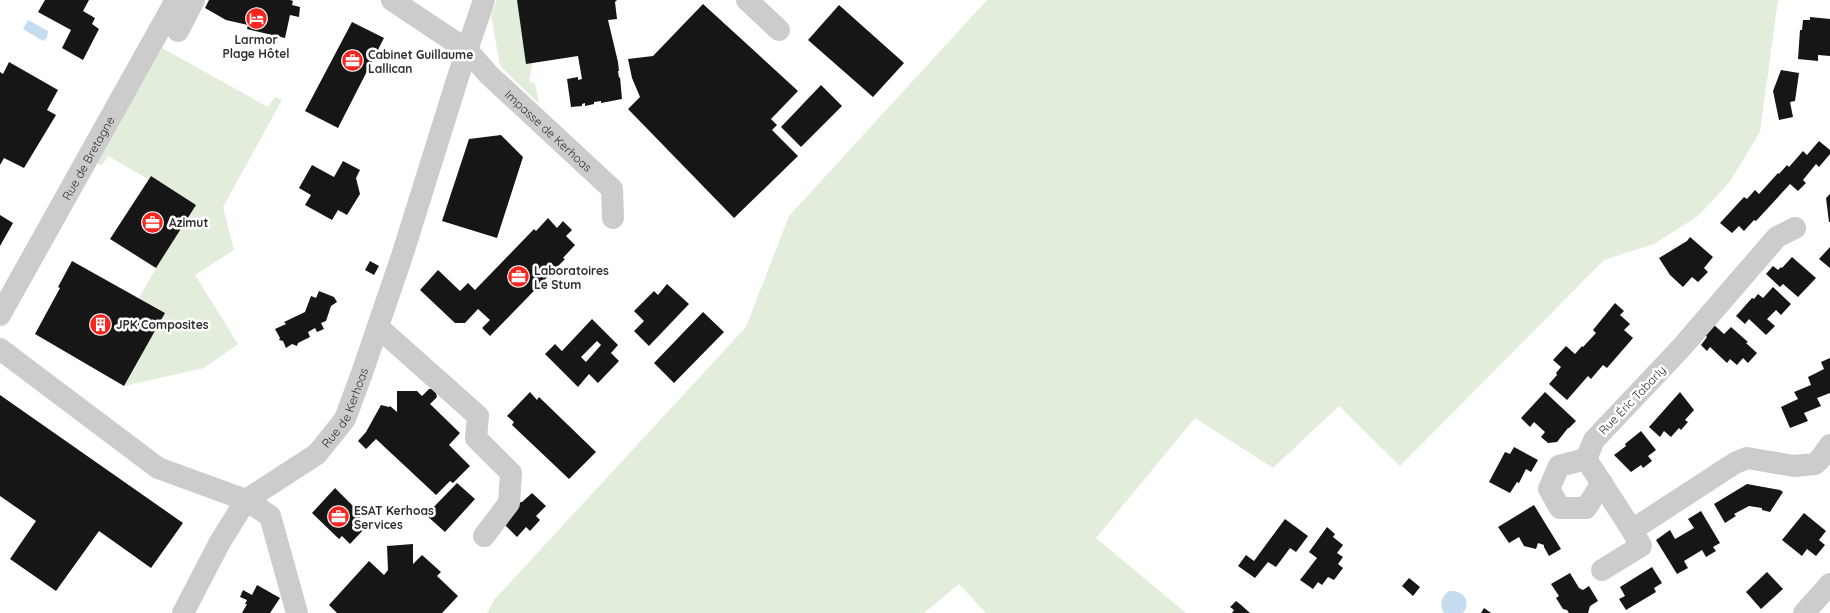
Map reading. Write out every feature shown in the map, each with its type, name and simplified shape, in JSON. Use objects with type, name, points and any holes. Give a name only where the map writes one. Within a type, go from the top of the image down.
[{"type":"street","name":"Rue de Bretagne","points":[[0,315],[176,0]]},
{"type":"street","points":[[178,31],[194,0]]},
{"type":"street","points":[[392,0],[467,50]]},
{"type":"street","name":"Rue de Kerhoas","points":[[246,500],[317,454],[345,418],[378,327],[484,0]]},
{"type":"street","points":[[747,0],[779,30]]},
{"type":"street","name":"Impasse de Kerhoas","points":[[467,50],[488,75],[612,189],[613,218]]},
{"type":"street","name":"Rue Éric Tabarly","points":[[1586,459],[1594,440],[1682,348],[1777,237],[1795,228]]},
{"type":"street","points":[[378,327],[478,416],[476,438],[511,473],[508,503],[484,536]]},
{"type":"street","points":[[0,350],[158,468],[246,500],[270,516],[297,613]]},
{"type":"street","points":[[1632,530],[1735,463],[1747,458],[1794,466],[1815,464],[1830,445]]},
{"type":"street","points":[[1602,483],[1586,508],[1560,508],[1549,488],[1559,466],[1586,459],[1602,483],[1641,546],[1602,570]]},
{"type":"street","points":[[183,613],[220,542],[246,500]]},
{"type":"street","points":[[1804,613],[1830,584]]},
{"type":"green space","points":[[497,0],[545,0],[529,82],[535,83],[539,104],[500,66],[491,15]]},
{"type":"green space","points":[[987,0],[1778,0],[1760,132],[1729,183],[1698,216],[1654,244],[1604,260],[1400,466],[1339,406],[1273,468],[1195,418],[1096,538],[1186,613],[986,613],[959,584],[924,613],[487,613],[494,600],[746,327],[789,216]]},
{"type":"green space","points":[[162,48],[268,107],[275,97],[282,100],[223,207],[234,250],[195,275],[238,344],[204,368],[124,386],[165,313],[139,298],[196,205],[151,176],[148,179],[108,156],[101,166],[96,163]]},
{"type":"water","points":[[28,20],[48,31],[47,38],[43,41],[23,29]]},
{"type":"water","points":[[1449,591],[1458,592],[1465,597],[1467,604],[1463,613],[1444,613],[1442,601]]},
{"type":"building","points":[[45,0],[89,0],[83,11],[95,18],[92,24],[99,29],[83,60],[62,48],[71,30],[38,12]]},
{"type":"building","name":"Larmor Plage Hôtel","points":[[209,0],[290,0],[293,1],[292,5],[300,7],[299,17],[290,15],[285,38],[247,29],[248,25],[226,20],[205,8]]},
{"type":"building","points":[[517,0],[617,0],[615,2],[617,19],[608,20],[618,62],[622,99],[601,103],[601,101],[594,102],[594,104],[585,106],[585,103],[582,106],[571,107],[567,79],[578,77],[578,80],[582,79],[578,56],[526,64]]},
{"type":"building","points":[[703,4],[798,91],[771,119],[777,125],[772,130],[798,156],[734,218],[628,109],[640,97],[632,78],[628,59],[653,56]]},
{"type":"building","points":[[839,5],[904,63],[873,97],[808,40]]},
{"type":"building","points":[[1810,17],[1830,19],[1830,56],[1818,55],[1818,61],[1798,59],[1800,30],[1802,30],[1803,20],[1810,20]]},
{"type":"building","name":"Cabinet Guillaume Lallican","points":[[352,22],[384,38],[338,128],[305,111]]},
{"type":"building","points":[[9,62],[58,90],[47,110],[56,115],[24,168],[4,158],[0,165],[0,72],[3,74]]},
{"type":"building","points":[[1781,70],[1799,73],[1795,101],[1790,102],[1793,117],[1779,120],[1773,91]]},
{"type":"building","points":[[821,85],[842,106],[801,147],[781,127]]},
{"type":"building","points":[[501,135],[523,157],[497,238],[442,221],[469,139]]},
{"type":"building","points":[[1819,141],[1830,150],[1830,154],[1819,167],[1816,164],[1803,180],[1806,183],[1798,191],[1790,184],[1756,221],[1754,220],[1744,231],[1739,226],[1732,233],[1720,223],[1744,197],[1747,199],[1755,190],[1759,194],[1787,165],[1789,167],[1803,151],[1807,155]]},
{"type":"building","points":[[343,161],[360,170],[356,178],[360,194],[347,215],[338,210],[332,220],[305,205],[311,195],[299,188],[312,165],[334,177]]},
{"type":"building","name":"Azimut","points":[[151,176],[196,205],[156,268],[110,239]]},
{"type":"building","points":[[1830,194],[1830,222],[1829,222],[1826,198]]},
{"type":"building","points":[[0,215],[13,223],[0,246]]},
{"type":"building","name":"Laboratoires Le Stum","points":[[548,218],[557,228],[563,221],[572,230],[566,236],[575,245],[563,258],[565,259],[490,336],[482,328],[490,320],[478,309],[465,323],[455,323],[420,290],[438,270],[460,291],[468,283],[475,290],[534,229],[536,231]]},
{"type":"building","points":[[1690,237],[1713,257],[1704,268],[1708,272],[1698,282],[1692,277],[1683,287],[1670,275],[1659,258],[1687,241]]},
{"type":"building","points":[[1830,247],[1830,268],[1819,259]]},
{"type":"building","points":[[1792,257],[1816,278],[1798,297],[1783,284],[1780,287],[1766,274],[1773,266],[1778,270],[1782,268]]},
{"type":"building","name":"JPK Composites","points":[[72,261],[165,313],[124,386],[35,334],[60,288],[58,287]]},
{"type":"building","points":[[370,261],[379,266],[374,275],[365,270]]},
{"type":"building","points":[[667,284],[689,304],[649,346],[634,331],[644,321],[634,311],[654,291],[658,295]]},
{"type":"building","points":[[1773,287],[1791,304],[1781,315],[1776,310],[1767,319],[1775,326],[1766,335],[1749,319],[1745,324],[1736,316],[1752,298],[1754,299],[1758,294],[1763,298]]},
{"type":"building","points":[[319,291],[334,297],[337,302],[331,306],[326,321],[321,323],[324,329],[317,332],[315,328],[308,332],[310,337],[298,343],[297,346],[292,344],[286,348],[283,341],[279,340],[280,338],[275,329],[286,324],[284,322],[305,312],[311,296],[316,298]]},
{"type":"building","points":[[1615,303],[1624,311],[1620,315],[1630,324],[1624,330],[1633,338],[1607,368],[1603,365],[1591,379],[1588,376],[1567,400],[1549,384],[1561,367],[1553,360],[1566,346],[1575,354],[1583,347],[1596,333],[1593,330]]},
{"type":"building","points":[[703,312],[724,332],[674,383],[654,363]]},
{"type":"building","points":[[592,319],[618,345],[611,353],[619,361],[598,383],[589,374],[578,387],[545,354],[555,344],[562,351]],"holes":[[[597,341],[601,345],[586,362],[581,357]]]},
{"type":"building","points":[[1714,325],[1724,334],[1731,327],[1757,353],[1748,363],[1743,358],[1737,365],[1730,359],[1727,363],[1710,347],[1707,351],[1701,345],[1707,337],[1705,335]]},
{"type":"building","points":[[1830,358],[1830,393],[1817,398],[1821,406],[1804,413],[1808,421],[1790,428],[1781,407],[1798,399],[1794,392],[1811,385],[1808,377],[1824,369],[1821,362]]},
{"type":"building","points":[[429,389],[436,393],[437,397],[430,404],[460,433],[449,445],[470,466],[453,483],[450,481],[436,495],[376,439],[366,449],[358,441],[366,432],[381,405],[390,406],[397,412],[397,391],[417,391],[422,396]]},
{"type":"building","points":[[530,392],[537,400],[539,397],[596,452],[569,479],[512,425],[514,422],[507,416]]},
{"type":"building","points":[[1545,392],[1576,421],[1557,442],[1548,443],[1541,437],[1545,432],[1534,422],[1530,427],[1521,418]]},
{"type":"building","points":[[1680,392],[1694,410],[1685,420],[1688,422],[1681,430],[1679,428],[1671,437],[1664,431],[1660,437],[1649,427]]},
{"type":"building","points":[[0,395],[183,523],[151,568],[99,531],[56,591],[10,559],[36,521],[0,496]]},
{"type":"building","points":[[1641,431],[1656,450],[1648,456],[1652,461],[1643,468],[1641,465],[1631,472],[1614,455]]},
{"type":"building","points":[[1514,447],[1538,460],[1531,472],[1526,469],[1519,483],[1517,482],[1510,493],[1489,482],[1505,452],[1510,454]]},
{"type":"building","points":[[457,483],[475,499],[445,532],[426,515]]},
{"type":"building","points":[[1747,484],[1783,492],[1770,512],[1762,510],[1762,508],[1749,506],[1734,514],[1736,516],[1725,523],[1714,504]]},
{"type":"building","name":"ESAT Kerhoas Services","points":[[335,488],[362,515],[358,520],[366,527],[350,544],[342,536],[339,539],[312,513]]},
{"type":"building","points":[[532,493],[546,506],[536,516],[540,520],[530,531],[526,527],[517,537],[503,523],[516,503],[522,502]]},
{"type":"building","points":[[1534,505],[1561,549],[1549,556],[1544,545],[1538,543],[1536,549],[1524,546],[1519,537],[1509,543],[1498,527]]},
{"type":"building","points":[[1701,511],[1720,543],[1713,547],[1716,551],[1706,557],[1702,550],[1684,561],[1688,568],[1677,574],[1656,540],[1670,530],[1675,539],[1694,528],[1688,519]]},
{"type":"building","points":[[1804,513],[1826,531],[1819,540],[1825,545],[1816,556],[1807,549],[1802,556],[1782,540]]},
{"type":"building","points":[[1285,519],[1308,536],[1296,552],[1290,548],[1276,567],[1268,562],[1255,578],[1238,566],[1246,555],[1254,561]]},
{"type":"building","points":[[1327,527],[1335,534],[1333,537],[1343,545],[1337,553],[1343,557],[1338,564],[1343,568],[1334,580],[1328,577],[1322,585],[1318,582],[1313,589],[1300,580],[1317,558],[1309,552]]},
{"type":"building","points":[[413,544],[413,564],[422,555],[441,572],[437,576],[458,596],[442,613],[337,613],[329,605],[369,561],[384,575],[388,570],[387,546]]},
{"type":"building","points":[[1652,567],[1662,583],[1654,588],[1656,592],[1626,610],[1619,599],[1625,596],[1620,587]]},
{"type":"building","points":[[1767,572],[1783,589],[1761,609],[1746,592]]},
{"type":"building","points":[[1570,573],[1579,588],[1583,590],[1589,586],[1598,601],[1590,606],[1588,613],[1569,613],[1563,609],[1556,598],[1559,596],[1551,584]]},
{"type":"building","points":[[1409,578],[1420,587],[1413,596],[1402,586]]},
{"type":"building","points":[[257,585],[280,598],[270,613],[242,613],[247,604],[245,604],[247,600],[240,597],[243,590],[252,595]]},
{"type":"building","points":[[1236,601],[1250,613],[1232,613],[1234,610],[1230,607]]},
{"type":"building","points":[[1484,608],[1491,613],[1481,613]]},
{"type":"place","name":"Larmor Plage Hôtel","points":[[256,18]]},
{"type":"place","name":"Cabinet Guillaume Lallican","points":[[352,61]]},
{"type":"place","name":"Azimut","points":[[153,222]]},
{"type":"place","name":"Laboratoires Le Stum","points":[[518,277]]},
{"type":"place","name":"JPK Composites","points":[[100,324]]},
{"type":"place","name":"ESAT Kerhoas Services","points":[[338,517]]}]
